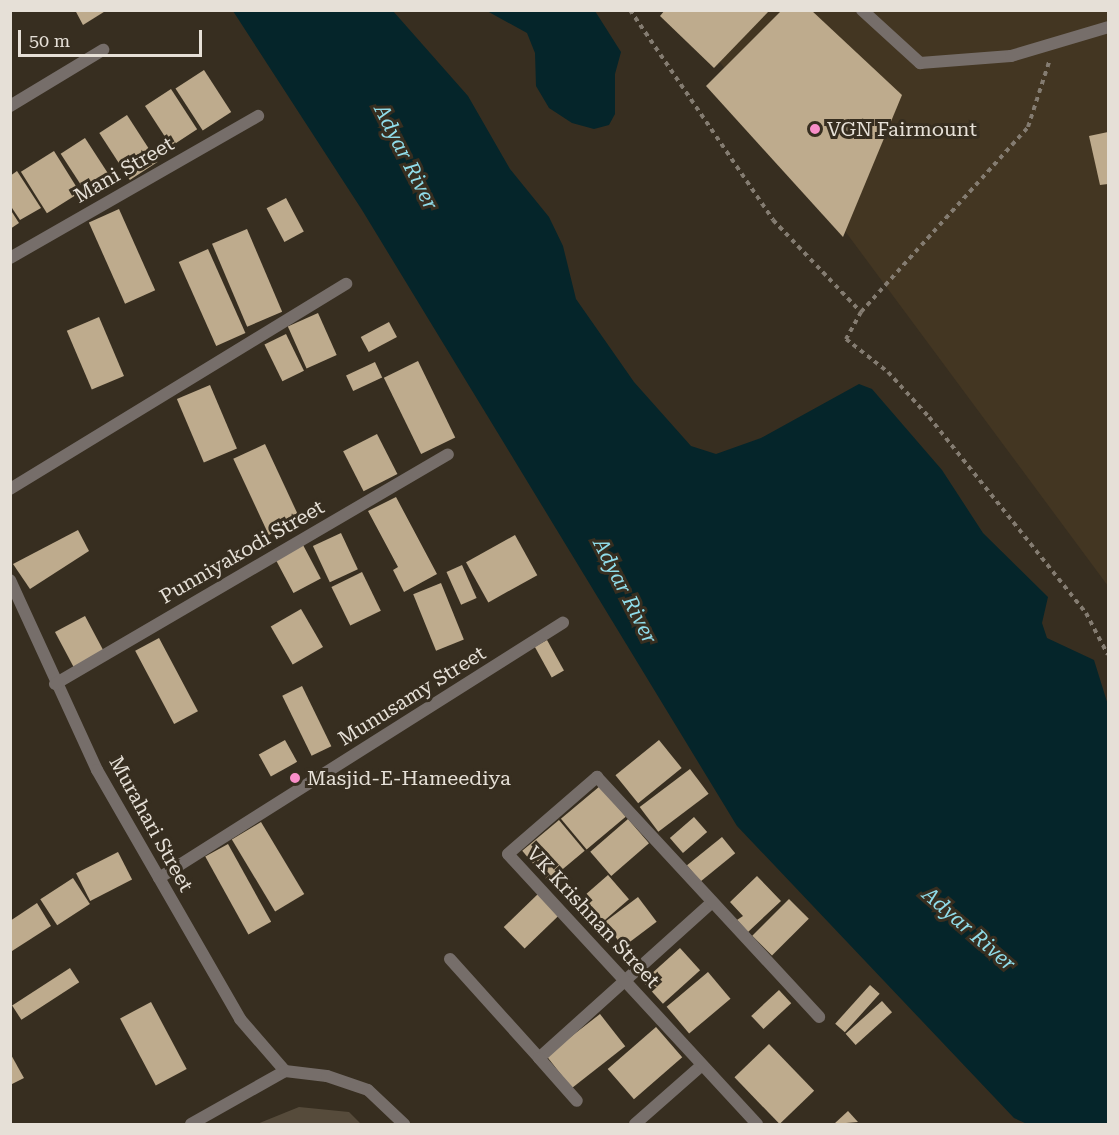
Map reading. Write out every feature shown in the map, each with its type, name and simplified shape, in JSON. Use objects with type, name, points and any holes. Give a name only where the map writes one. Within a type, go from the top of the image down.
[{"type":"street","points":[[862,10],[920,63],[1011,56],[1050,48],[1108,27]]},
{"type":"street","points":[[10,106],[103,50]]},
{"type":"street","name":"Mani Street","points":[[10,258],[258,116]]},
{"type":"street","points":[[10,489],[346,284]]},
{"type":"street","name":"Punniyakodi Street","points":[[55,684],[448,454]]},
{"type":"street","name":"Murahari Street","points":[[10,580],[55,684],[97,770],[240,1019],[285,1071]]},
{"type":"street","name":"Munusamy Street","points":[[159,878],[563,623]]},
{"type":"street","name":"VK Krishnan Street","points":[[757,1125],[628,981],[511,861],[510,851],[595,776],[819,1017]]},
{"type":"street","points":[[539,1058],[628,981],[712,902]]},
{"type":"street","points":[[450,959],[577,1101]]},
{"type":"street","points":[[635,1125],[702,1065]]},
{"type":"street","points":[[191,1125],[285,1071],[327,1076],[368,1090],[404,1125]]},
{"type":"path","points":[[630,10],[773,220],[861,312]]},
{"type":"path","points":[[1050,48],[1049,74],[1028,127],[861,312],[846,339],[888,372],[929,417],[1086,613],[1108,655]]},
{"type":"shaded area","points":[[682,11],[1108,11],[1108,586]]},
{"type":"shaded area","points":[[299,1107],[349,1112],[361,1124],[257,1124]]},
{"type":"water","name":"Adyar River","points":[[233,11],[393,11],[468,96],[510,169],[549,217],[563,246],[576,299],[634,382],[691,446],[716,454],[761,438],[859,384],[872,389],[942,470],[983,533],[1048,597],[1042,623],[1047,638],[1094,660],[1108,705],[1108,1124],[1027,1124],[1014,1118],[737,826],[362,210]]},
{"type":"water","points":[[487,11],[595,11],[621,52],[615,74],[615,114],[609,125],[594,129],[572,123],[549,108],[536,86],[535,53],[527,33]]},
{"type":"building","points":[[75,10],[107,10],[83,25]]},
{"type":"building","points":[[665,10],[770,10],[714,68],[660,16]]},
{"type":"building","name":"VGN Fairmount","points":[[782,10],[811,10],[902,95],[843,237],[706,86]]},
{"type":"building","points":[[204,70],[231,112],[203,130],[175,89]]},
{"type":"building","points":[[171,89],[197,129],[171,146],[145,106]]},
{"type":"building","points":[[127,115],[157,162],[130,180],[99,133]]},
{"type":"building","points":[[1108,132],[1108,184],[1100,185],[1089,136]]},
{"type":"building","points":[[85,138],[111,178],[87,194],[61,154]]},
{"type":"building","points":[[54,151],[80,193],[47,213],[21,172]]},
{"type":"building","points":[[17,171],[41,208],[20,220],[10,205],[10,176]]},
{"type":"building","points":[[286,198],[304,232],[284,242],[267,208]]},
{"type":"building","points":[[10,209],[19,223],[10,229]]},
{"type":"building","points":[[119,209],[155,290],[125,304],[89,222]]},
{"type":"building","points":[[247,229],[282,312],[247,327],[212,244]]},
{"type":"building","points":[[208,249],[245,333],[216,346],[179,262]]},
{"type":"building","points":[[318,313],[337,355],[307,368],[288,326]]},
{"type":"building","points":[[99,317],[124,376],[92,390],[67,331]]},
{"type":"building","points":[[389,322],[397,337],[369,352],[361,337]]},
{"type":"building","points":[[286,334],[304,371],[282,381],[264,345]]},
{"type":"building","points":[[418,361],[455,437],[421,454],[384,378]]},
{"type":"building","points":[[375,362],[382,377],[353,391],[346,376]]},
{"type":"building","points":[[210,385],[237,449],[204,463],[177,399]]},
{"type":"building","points":[[377,434],[397,474],[364,491],[343,451]]},
{"type":"building","points":[[265,444],[300,520],[269,535],[233,459]]},
{"type":"building","points":[[396,497],[437,574],[404,592],[393,570],[398,567],[368,511]]},
{"type":"building","points":[[78,530],[89,551],[30,589],[13,564]]},
{"type":"building","points":[[341,533],[358,569],[330,582],[313,546]]},
{"type":"building","points":[[515,535],[537,575],[488,602],[466,562]]},
{"type":"building","points":[[303,545],[321,579],[293,593],[276,560]]},
{"type":"building","points":[[462,565],[477,598],[461,605],[446,572]]},
{"type":"building","points":[[362,572],[381,611],[350,626],[331,587]]},
{"type":"building","points":[[441,583],[464,640],[436,651],[413,594]]},
{"type":"building","points":[[301,609],[323,647],[293,665],[271,626]]},
{"type":"building","points":[[85,616],[105,653],[75,669],[55,632]]},
{"type":"building","points":[[159,638],[198,711],[174,724],[135,651]]},
{"type":"building","points":[[547,640],[564,671],[552,677],[535,647]]},
{"type":"building","points":[[302,686],[331,746],[312,756],[282,696]]},
{"type":"building","points":[[285,740],[297,762],[271,776],[259,755]]},
{"type":"building","points":[[659,740],[682,768],[638,803],[615,775]]},
{"type":"building","points":[[690,769],[709,794],[658,832],[640,807]]},
{"type":"building","points":[[600,786],[626,817],[587,849],[561,819]]},
{"type":"building","points":[[694,817],[707,832],[683,853],[670,838]]},
{"type":"building","points":[[628,819],[649,843],[611,876],[590,852]]},
{"type":"building","points":[[559,820],[585,851],[548,881],[522,851]]},
{"type":"building","points":[[261,822],[304,894],[275,912],[232,840]]},
{"type":"building","points":[[722,837],[735,853],[700,882],[687,865]]},
{"type":"building","points":[[228,844],[271,922],[248,934],[205,857]]},
{"type":"building","points":[[118,852],[132,880],[90,901],[76,873]]},
{"type":"building","points":[[608,875],[629,899],[598,926],[577,902]]},
{"type":"building","points":[[757,876],[781,901],[748,932],[737,920],[743,916],[730,902]]},
{"type":"building","points":[[73,878],[90,904],[57,925],[40,899]]},
{"type":"building","points":[[539,893],[560,915],[525,949],[504,927]]},
{"type":"building","points":[[638,897],[657,922],[623,947],[604,922]]},
{"type":"building","points":[[789,899],[809,919],[772,956],[752,936]]},
{"type":"building","points":[[37,903],[51,926],[12,951],[10,921]]},
{"type":"building","points":[[680,948],[700,970],[663,1004],[643,981]]},
{"type":"building","points":[[70,968],[79,982],[21,1020],[12,1006]]},
{"type":"building","points":[[708,972],[730,999],[689,1034],[667,1007]]},
{"type":"building","points":[[870,985],[880,994],[845,1032],[835,1024]]},
{"type":"building","points":[[779,990],[791,1003],[763,1029],[751,1016]]},
{"type":"building","points":[[882,1001],[892,1012],[856,1045],[846,1034]]},
{"type":"building","points":[[151,1002],[187,1069],[156,1086],[120,1018]]},
{"type":"building","points":[[600,1014],[625,1046],[572,1088],[546,1056]]},
{"type":"building","points":[[656,1027],[682,1057],[634,1099],[608,1069]]},
{"type":"building","points":[[769,1044],[814,1091],[780,1124],[734,1077]]},
{"type":"building","points":[[10,1053],[24,1078],[10,1085]]},
{"type":"building","points":[[848,1111],[858,1122],[834,1124]]},
{"type":"place","name":"VGN Fairmount","points":[[815,129]]},
{"type":"place","name":"Masjid-E-Hameediya","points":[[295,778]]}]
